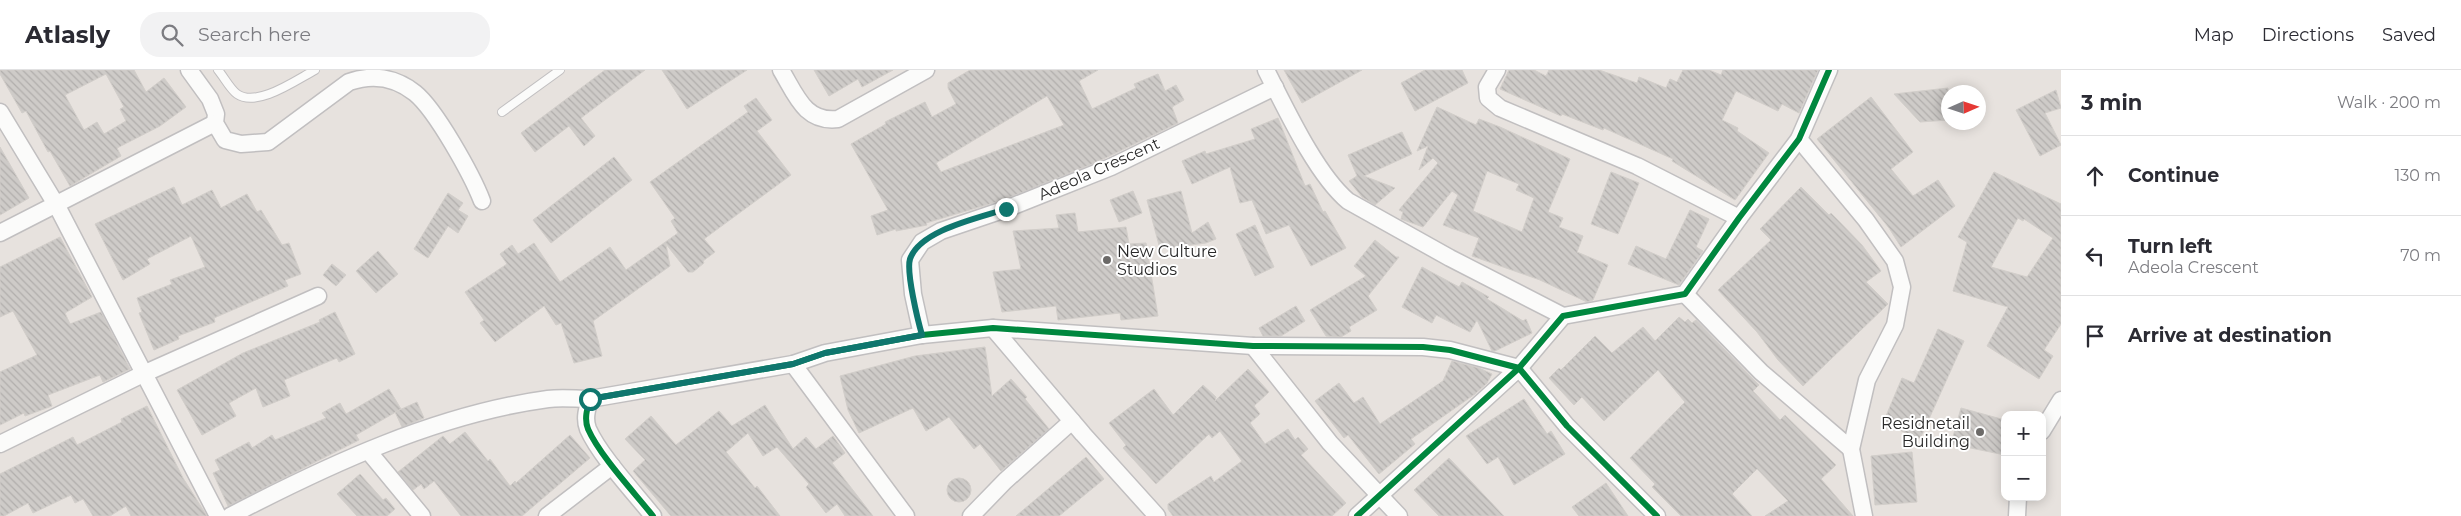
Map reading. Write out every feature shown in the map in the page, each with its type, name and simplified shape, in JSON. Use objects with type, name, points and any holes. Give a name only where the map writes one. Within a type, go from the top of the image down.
[{"type":"street","points":[[189,70],[210,99],[216,114],[215,123],[225,140],[241,144],[268,142],[349,82],[363,77],[386,78],[414,92],[426,106],[474,180],[482,201]]},
{"type":"street","points":[[782,70],[806,112],[827,120],[838,119],[926,70]]},
{"type":"street","points":[[1266,70],[1321,170],[1336,191],[1348,201],[1450,258],[1563,316],[1685,294],[1799,138],[1829,70]]},
{"type":"street","points":[[1497,70],[1487,87],[1487,93],[1488,98],[1500,108],[1637,166],[1739,218]]},
{"type":"street","name":"Adeola Crescent","points":[[921,333],[913,294],[910,260],[922,242],[941,231],[1006,209],[1111,167],[1275,87]]},
{"type":"street","points":[[0,112],[57,206],[218,516]]},
{"type":"street","points":[[0,233],[57,206],[215,123]]},
{"type":"street","points":[[1799,138],[1866,220],[1895,261],[1902,287],[1895,325],[1867,380],[1851,449],[1864,516]]},
{"type":"street","points":[[1685,294],[1761,372],[1851,449]]},
{"type":"street","points":[[0,444],[143,374],[318,296]]},
{"type":"street","points":[[1357,516],[1519,368],[1563,316]]},
{"type":"street","points":[[993,328],[1072,422],[1157,516]]},
{"type":"street","points":[[230,516],[272,494],[405,436],[496,408],[550,398],[590,399],[793,364],[825,353],[921,333],[993,328],[1252,346],[1423,347],[1450,350],[1519,368],[1567,426],[1657,516]]},
{"type":"street","points":[[1252,346],[1330,444],[1399,516]]},
{"type":"street","points":[[793,364],[906,516]]},
{"type":"street","points":[[590,399],[585,413],[588,428],[612,466],[653,516]]},
{"type":"street","points":[[2046,424],[2061,400]]},
{"type":"street","points":[[971,516],[1004,481],[1072,422]]},
{"type":"street","points":[[369,452],[422,516]]},
{"type":"street","points":[[546,516],[612,466]]},
{"type":"street","points":[[2017,516],[2018,501]]},
{"type":"lane","points":[[218,70],[236,94],[248,99],[265,96],[315,70]]},
{"type":"lane","points":[[502,112],[560,70]]},
{"type":"building","points":[[0,70],[134,70],[146,92],[164,78],[186,107],[160,126],[117,148],[121,156],[70,186],[50,151],[48,152],[26,111],[22,113],[0,74]],"holes":[[[106,74],[124,107],[120,109],[126,121],[104,134],[97,122],[84,130],[65,95]]]},
{"type":"building","points":[[605,70],[645,70],[581,118],[595,136],[584,146],[569,126],[535,152],[521,133]]},
{"type":"building","points":[[662,70],[747,70],[687,109]]},
{"type":"building","points":[[814,70],[893,70],[862,87],[858,79],[829,96]]},
{"type":"building","points":[[970,70],[1098,70],[1079,81],[1092,109],[1136,88],[1134,84],[1158,74],[1165,91],[1176,85],[1184,100],[1172,107],[1178,123],[1097,162],[1003,200],[926,223],[927,225],[896,231],[896,229],[877,235],[871,216],[888,210],[851,144],[886,124],[885,122],[925,102],[932,117],[956,104],[948,88],[948,83]],"holes":[[[1047,96],[1064,125],[941,172],[936,163]]]},
{"type":"building","points":[[1284,70],[1362,70],[1302,103]]},
{"type":"building","points":[[1425,70],[1462,70],[1468,83],[1415,111],[1401,83]]},
{"type":"building","points":[[1509,70],[1534,70],[1546,76],[1549,70],[1599,70],[1637,83],[1639,77],[1666,88],[1670,79],[1677,82],[1683,70],[1709,70],[1721,75],[1723,70],[1818,70],[1799,113],[1782,104],[1778,111],[1736,91],[1722,120],[1738,128],[1737,131],[1769,153],[1735,200],[1672,161],[1673,159],[1604,128],[1603,130],[1562,114],[1561,116],[1500,89]]},
{"type":"building","points":[[1941,89],[1941,120],[1920,122],[1894,94]]},
{"type":"building","points":[[2056,90],[2061,108],[2045,113],[2061,145],[2040,156],[2016,110]]},
{"type":"building","points":[[1871,97],[1913,152],[1891,169],[1913,196],[1938,180],[1955,206],[1901,247],[1889,228],[1817,139]]},
{"type":"building","points":[[756,98],[772,120],[757,131],[791,175],[704,239],[715,252],[703,261],[704,263],[693,272],[688,272],[666,244],[670,266],[593,321],[602,356],[574,363],[561,323],[556,325],[544,306],[495,342],[480,323],[484,320],[465,292],[507,264],[500,254],[512,245],[518,254],[534,243],[560,282],[610,247],[626,270],[678,233],[671,221],[675,218],[650,182],[748,112],[744,106]]},
{"type":"building","points":[[1437,107],[1476,125],[1479,119],[1500,127],[1570,159],[1548,212],[1563,218],[1559,227],[1583,236],[1577,252],[1608,265],[1593,300],[1587,302],[1540,280],[1472,256],[1479,238],[1443,225],[1458,195],[1452,191],[1423,227],[1401,219],[1403,212],[1399,210],[1438,163],[1433,158],[1419,170],[1428,146],[1417,151]],"holes":[[[1487,171],[1519,184],[1516,190],[1534,198],[1522,232],[1473,211]]]},
{"type":"building","points":[[1278,118],[1305,186],[1310,184],[1323,212],[1325,211],[1346,248],[1311,266],[1289,225],[1266,234],[1252,200],[1240,203],[1230,167],[1192,184],[1182,161],[1205,151],[1206,154],[1255,139],[1251,129]]},
{"type":"building","points":[[1402,132],[1412,154],[1364,176],[1395,188],[1375,205],[1362,197],[1349,181],[1357,176],[1348,155]]},
{"type":"building","points":[[0,147],[29,198],[0,215]]},
{"type":"building","points":[[614,157],[632,180],[551,243],[533,220]]},
{"type":"building","points":[[1611,172],[1639,183],[1618,234],[1591,224]]},
{"type":"building","points":[[1994,172],[2061,204],[2061,324],[2044,350],[2053,356],[2039,379],[1987,346],[2008,307],[1953,291],[1967,242],[1958,237]],"holes":[[[2018,218],[2023,221],[2024,219],[2053,238],[2027,277],[1991,267]]]},
{"type":"building","points":[[174,187],[182,205],[212,190],[221,208],[247,194],[257,212],[261,210],[282,245],[289,243],[301,274],[285,280],[288,286],[214,318],[215,322],[178,336],[179,339],[154,350],[139,313],[142,312],[137,298],[172,284],[170,280],[205,267],[191,236],[147,259],[150,264],[123,280],[95,224]]},
{"type":"building","points":[[1801,187],[1829,215],[1831,213],[1862,245],[1881,271],[1866,282],[1888,304],[1803,386],[1718,290],[1771,240],[1760,229]]},
{"type":"building","points":[[1133,191],[1142,213],[1119,222],[1110,200]]},
{"type":"building","points":[[1181,191],[1192,233],[1208,222],[1216,239],[1206,243],[1160,249],[1147,200]]},
{"type":"building","points":[[448,193],[463,203],[458,210],[468,216],[458,233],[448,226],[428,258],[414,249]]},
{"type":"building","points":[[1690,210],[1709,219],[1696,247],[1703,251],[1679,285],[1628,264],[1636,246],[1666,259]]},
{"type":"building","name":"New Culture Studios","points":[[1075,213],[1078,232],[1126,227],[1129,244],[1146,243],[1158,316],[1121,320],[1120,313],[1058,320],[1056,306],[1002,312],[993,272],[1021,269],[1013,231],[1059,228],[1056,215]]},
{"type":"building","points":[[1255,225],[1274,267],[1255,276],[1236,234]]},
{"type":"building","points":[[60,237],[92,297],[65,313],[70,324],[101,312],[130,369],[103,382],[100,375],[48,395],[52,406],[25,416],[24,413],[0,425],[0,372],[37,355],[13,311],[0,317],[0,267]]},
{"type":"building","points":[[1375,240],[1396,257],[1399,257],[1368,296],[1377,310],[1349,327],[1351,331],[1341,337],[1326,336],[1310,310],[1366,276],[1354,266]]},
{"type":"building","points":[[378,251],[398,274],[376,293],[356,271]]},
{"type":"building","points":[[332,264],[346,275],[336,286],[323,275]]},
{"type":"building","points":[[1422,267],[1459,287],[1462,282],[1489,297],[1487,299],[1523,321],[1526,319],[1532,333],[1492,351],[1477,320],[1470,332],[1436,315],[1432,323],[1402,307]]},
{"type":"building","points":[[1296,306],[1305,321],[1281,336],[1263,336],[1259,328]]},
{"type":"building","points":[[335,312],[355,354],[339,362],[337,358],[284,380],[290,396],[263,407],[256,388],[229,403],[236,416],[202,435],[177,390],[243,353],[320,322],[319,320]]},
{"type":"building","points":[[1679,317],[1685,322],[1688,319],[1692,323],[1696,320],[1759,385],[1753,391],[1780,420],[1785,415],[1836,465],[1821,479],[1853,516],[1765,516],[1788,501],[1757,469],[1732,494],[1752,516],[1681,516],[1652,487],[1655,484],[1630,458],[1685,402],[1658,370],[1604,421],[1582,397],[1574,405],[1549,378],[1559,368],[1561,370],[1595,336],[1612,353],[1643,327],[1655,341]]},
{"type":"building","points":[[1938,329],[1964,341],[1920,439],[1883,423],[1902,378],[1914,383]]},
{"type":"building","points":[[985,347],[992,396],[1011,379],[1027,397],[1025,399],[1049,429],[1001,471],[980,444],[974,449],[949,417],[926,431],[913,408],[859,433],[848,410],[840,376],[915,356]]},
{"type":"building","points":[[1452,361],[1479,368],[1492,374],[1487,383],[1475,394],[1411,439],[1415,444],[1379,474],[1348,435],[1344,438],[1315,401],[1339,383],[1354,403],[1363,397],[1380,424],[1443,381]]},
{"type":"building","points":[[1248,369],[1269,392],[1254,406],[1260,414],[1250,423],[1265,444],[1288,429],[1295,440],[1298,437],[1308,449],[1301,455],[1346,503],[1332,516],[1173,516],[1168,509],[1168,504],[1211,476],[1214,482],[1242,461],[1220,431],[1212,438],[1209,434],[1156,484],[1123,448],[1126,445],[1109,423],[1154,389],[1173,415],[1203,385],[1216,397],[1215,401]]},
{"type":"building","points":[[389,389],[401,409],[356,435],[359,440],[228,506],[213,473],[220,470],[215,460],[249,442],[252,448],[272,435],[275,440],[326,418],[322,413],[340,403],[346,414]]},
{"type":"building","points":[[1524,399],[1547,434],[1551,431],[1565,454],[1514,485],[1498,457],[1487,464],[1466,436]]},
{"type":"building","points":[[417,402],[424,418],[402,427],[395,412]]},
{"type":"building","points":[[765,405],[793,449],[806,437],[816,449],[833,436],[845,453],[832,463],[873,516],[845,516],[837,504],[826,513],[806,487],[809,484],[777,447],[763,456],[748,433],[726,452],[755,488],[757,486],[780,516],[671,516],[633,471],[645,460],[625,439],[651,416],[676,445],[719,411],[732,426]]},
{"type":"building","points":[[147,406],[183,478],[207,516],[131,516],[126,506],[110,516],[93,516],[83,499],[75,503],[71,495],[33,513],[28,503],[4,516],[0,516],[0,474],[73,437],[77,445],[122,422],[121,419]]},
{"type":"building","name":"Residnetail Building","points":[[1961,408],[2001,419],[2001,454],[1951,444]]},
{"type":"building","points":[[465,432],[488,461],[490,459],[510,486],[515,481],[516,483],[570,435],[590,458],[522,516],[461,516],[434,481],[424,489],[421,484],[413,490],[398,472],[443,436],[450,444]]},
{"type":"building","points":[[1912,452],[1917,502],[1875,505],[1871,456]]},
{"type":"building","points":[[1086,457],[1104,479],[1059,516],[1016,516]]},
{"type":"building","points":[[1449,458],[1504,516],[1439,516],[1414,490]]},
{"type":"building","points":[[360,474],[383,500],[386,498],[395,509],[387,516],[357,516],[337,494]]},
{"type":"building","points":[[959,478],[964,479],[970,485],[970,495],[964,501],[959,502],[954,501],[948,495],[947,490],[948,485],[954,479]]},
{"type":"building","points":[[1606,483],[1628,516],[1579,516],[1572,507]]},
{"type":"cycle path","points":[[1357,516],[1519,368],[1563,316],[1685,294],[1739,218],[1799,139],[1829,70]]},
{"type":"cycle path","points":[[653,516],[593,440],[586,422],[590,399],[793,364],[825,353],[922,335],[993,328],[1253,346],[1423,347],[1450,350],[1519,368],[1567,426],[1657,516]]},
{"type":"place","name":"New Culture Studios","points":[[1107,260]]},
{"type":"place","name":"Residnetail Building","points":[[1980,432]]},
{"type":"route","points":[[590,399],[793,364],[825,353],[922,335],[913,294],[910,260],[922,242],[941,231],[1006,209]]}]
